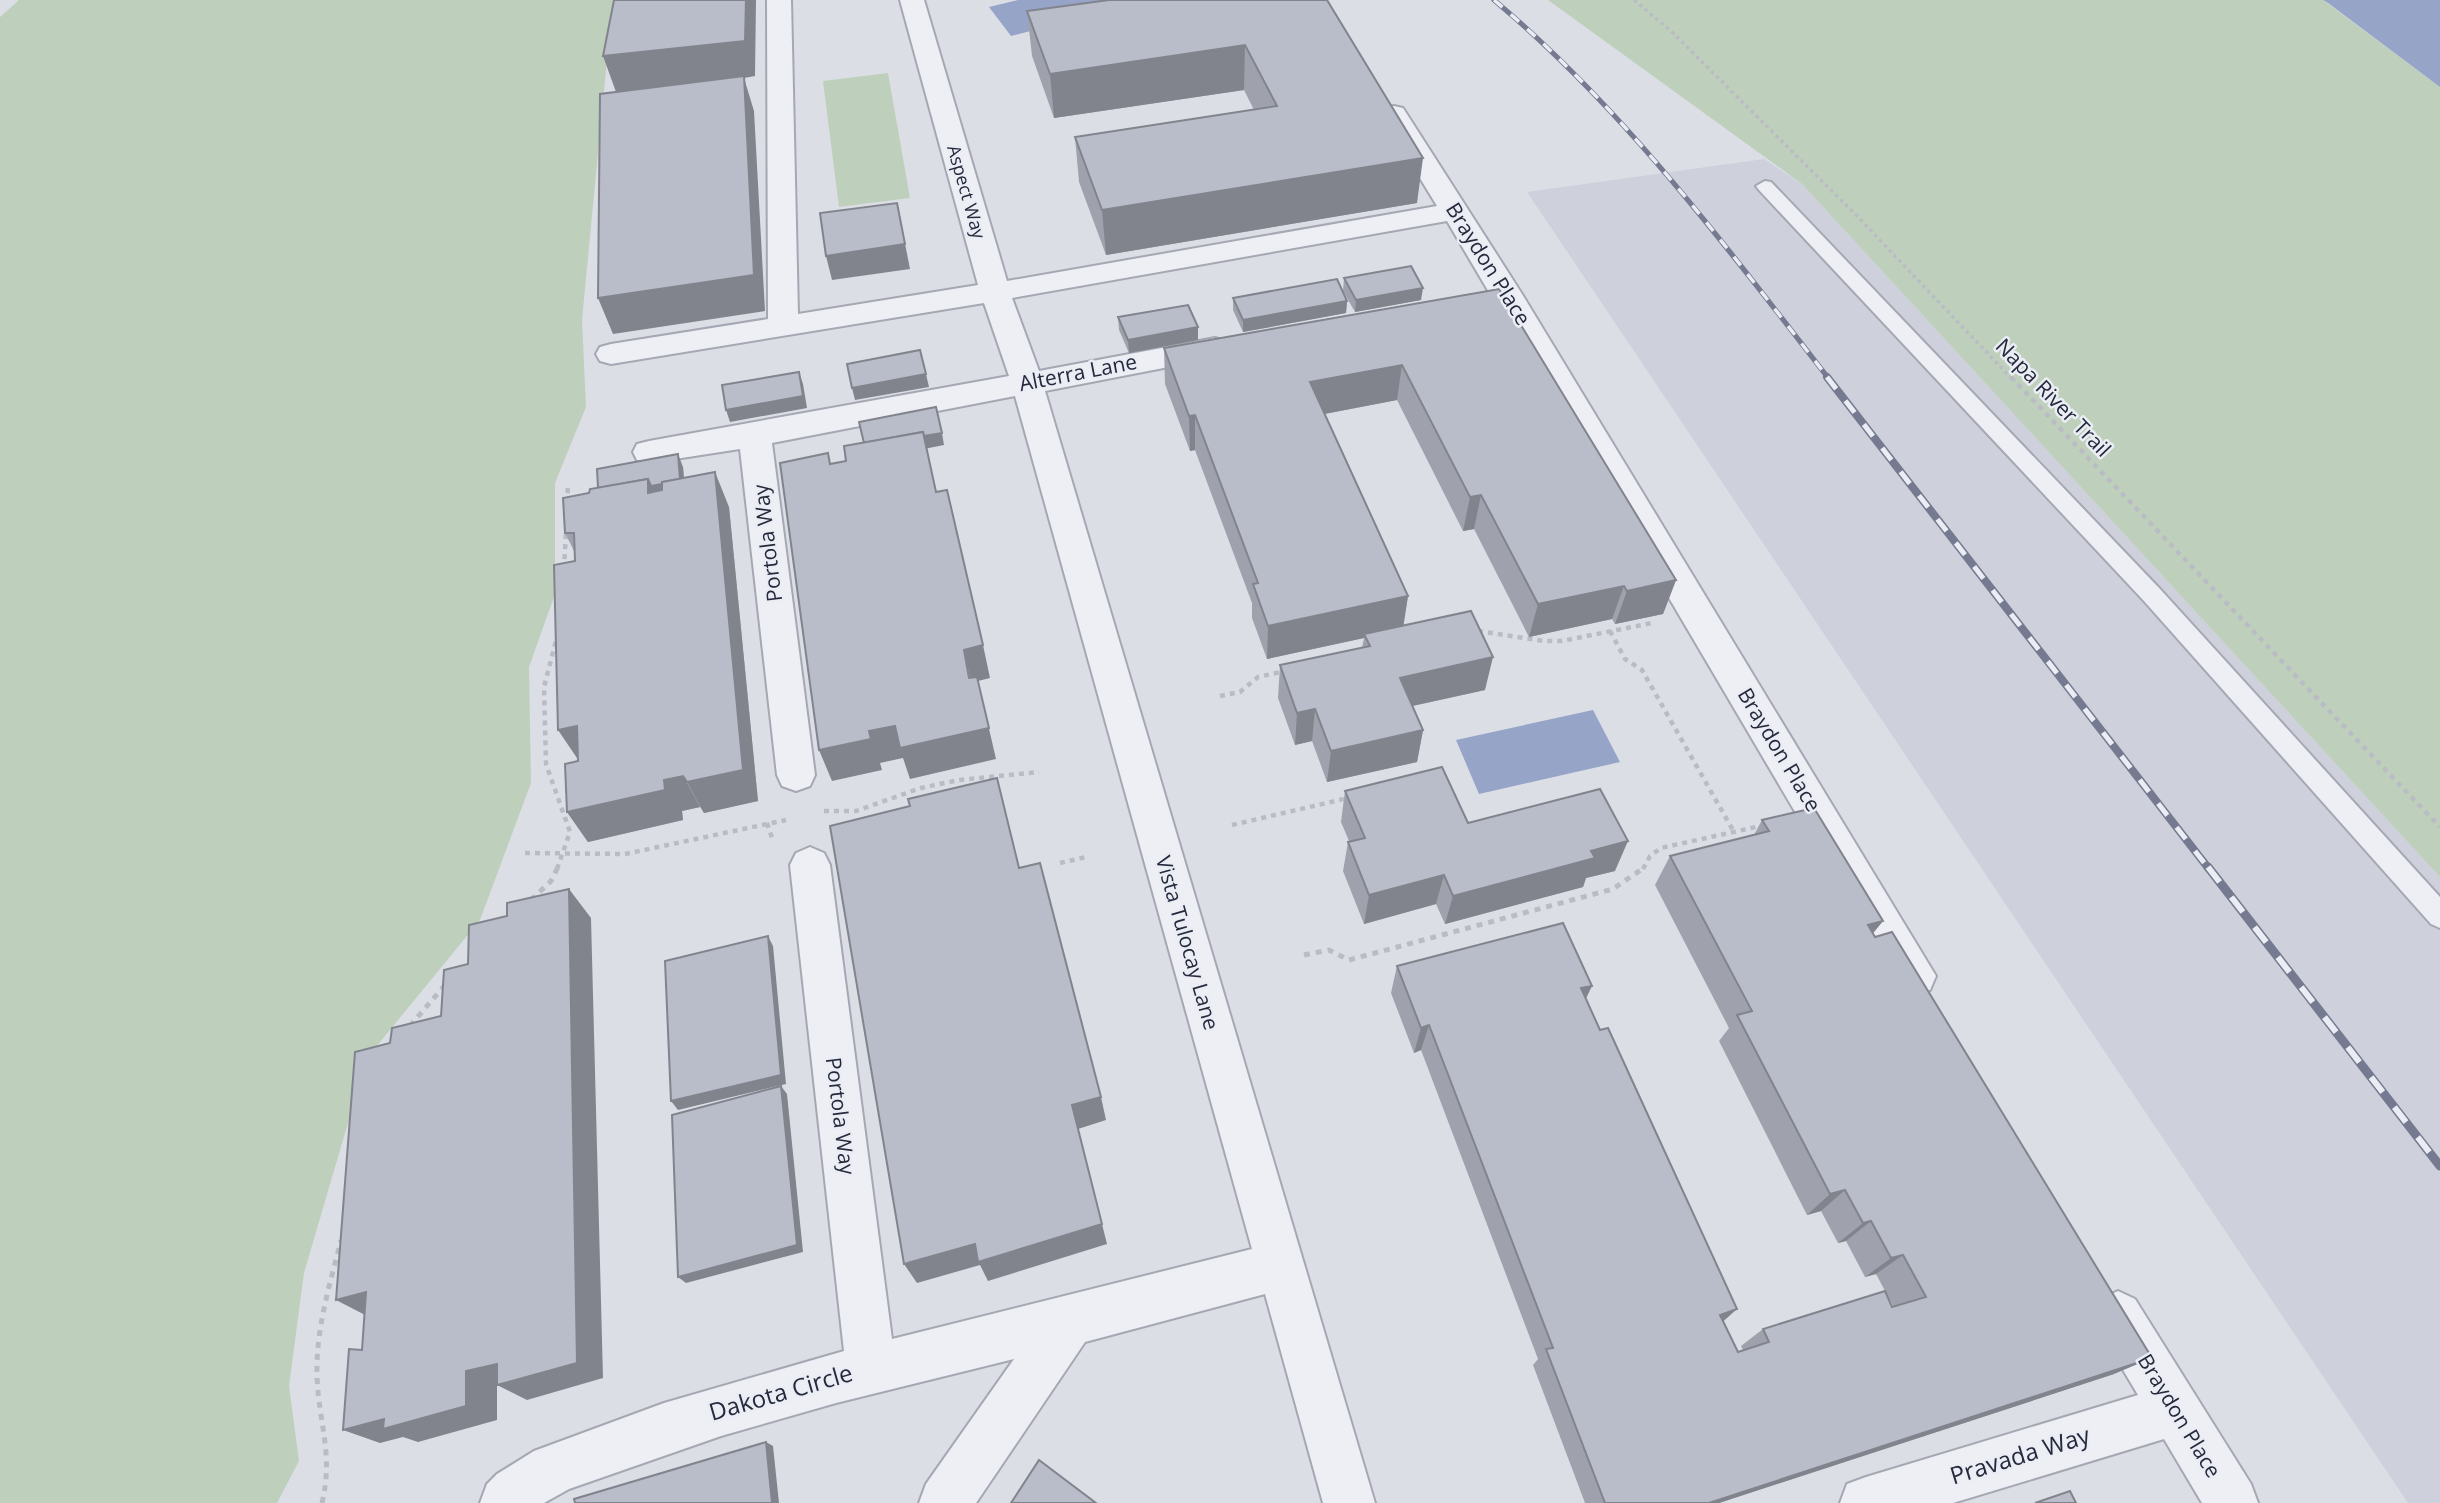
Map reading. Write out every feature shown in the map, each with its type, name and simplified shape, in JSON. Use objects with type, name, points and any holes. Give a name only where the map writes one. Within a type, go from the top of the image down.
[{"type":"street","points":[[779,0],[783,328]]},
{"type":"street","name":"Aspect Way","points":[[912,0],[995,292],[1027,382]]},
{"type":"street","name":"Braydon Place","points":[[1374,82],[1455,211],[1493,296],[1697,614],[1931,1004]]},
{"type":"street","points":[[611,354],[783,328],[1455,211]]},
{"type":"street","name":"Alterra Lane","points":[[649,452],[755,435],[1246,342]]},
{"type":"street","name":"Vista Tulocay Lane","points":[[1027,382],[1349,1503]]},
{"type":"street","name":"Portola Way","points":[[755,435],[796,775]]},
{"type":"street","name":"Portola Way","points":[[810,865],[871,1367]]},
{"type":"street","name":"Dakota Circle","points":[[506,1503],[514,1492],[540,1475],[660,1429],[871,1367],[1071,1321],[1280,1266]]},
{"type":"street","name":"Braydon Place","points":[[2103,1290],[2232,1503]]},
{"type":"street","points":[[945,1503],[1071,1321]]},
{"type":"street","name":"Pravada Way","points":[[1866,1503],[2174,1410]]},
{"type":"lane","points":[[1765,186],[2152,595],[2440,915]]},
{"type":"path","name":"Napa River Trail","points":[[1634,0],[1671,31],[1854,214],[2440,827]]},
{"type":"path","points":[[567,509],[568,486]]},
{"type":"path","points":[[564,571],[567,520]]},
{"type":"path","points":[[1470,629],[1544,641],[1697,614]]},
{"type":"path","points":[[1610,631],[1625,659],[1642,670],[1734,832]]},
{"type":"path","points":[[521,909],[551,881],[570,832],[546,764],[544,687],[558,634]]},
{"type":"path","points":[[1220,696],[1240,692],[1258,677],[1298,668]]},
{"type":"path","points":[[1232,825],[1352,797]]},
{"type":"path","points":[[1304,955],[1329,950],[1349,960],[1613,889],[1644,868],[1650,856],[1661,848],[1817,813]]},
{"type":"path","points":[[1060,863],[1086,857]]},
{"type":"path","points":[[406,1032],[449,981]]},
{"type":"path","points":[[322,1503],[329,1479],[329,1451],[317,1378],[317,1334],[344,1227]]},
{"type":"shaded area","points":[[1764,159],[1802,184],[2440,877],[2440,1503],[2408,1503],[1527,192]]},
{"type":"green space","points":[[19,0],[616,0],[610,28],[582,320],[586,407],[555,483],[555,594],[529,667],[531,783],[480,920],[367,1058],[304,1273],[289,1386],[299,1461],[277,1503],[0,1503],[0,17]]},
{"type":"green space","points":[[1548,0],[2323,0],[2440,87],[2440,877],[1802,184]]},
{"type":"green space","points":[[888,73],[910,198],[839,207],[823,81]]},
{"type":"water","points":[[1018,0],[1151,0],[1011,36],[989,7]]},
{"type":"water","points":[[2323,0],[2440,0],[2440,87],[2328,3]]},
{"type":"water","points":[[1593,710],[1620,762],[1479,794],[1456,740]]},
{"type":"building","points":[[614,0],[746,0],[745,41],[603,56]]},
{"type":"building","points":[[1109,0],[1327,0],[1423,158],[1102,210],[1075,137],[1277,106],[1245,45],[1050,74],[1027,11]]},
{"type":"building","points":[[744,76],[754,275],[598,298],[600,94]]},
{"type":"building","points":[[897,203],[905,244],[826,256],[820,213]]},
{"type":"building","points":[[1411,266],[1423,288],[1356,300],[1344,278]]},
{"type":"building","points":[[1337,279],[1347,301],[1243,320],[1233,298]]},
{"type":"building","points":[[1499,289],[1676,580],[1627,591],[1624,586],[1538,604],[1481,495],[1470,497],[1402,365],[1310,382],[1408,596],[1268,626],[1253,584],[1258,583],[1195,415],[1189,416],[1164,348]]},
{"type":"building","points":[[1188,305],[1198,327],[1128,340],[1118,317]]},
{"type":"building","points":[[920,350],[926,374],[852,388],[847,364]]},
{"type":"building","points":[[799,372],[803,396],[726,410],[722,385]]},
{"type":"building","points":[[936,407],[942,433],[924,436],[923,432],[864,443],[859,422]]},
{"type":"building","points":[[923,432],[936,492],[947,490],[983,645],[964,650],[969,678],[977,677],[989,728],[900,748],[895,726],[869,731],[871,739],[819,750],[780,463],[828,453],[830,464],[846,461],[844,446]]},
{"type":"building","points":[[678,454],[680,479],[651,486],[648,479],[598,488],[597,469]]},
{"type":"building","points":[[715,472],[743,770],[687,782],[683,776],[664,780],[665,790],[567,812],[565,764],[578,761],[577,726],[558,730],[554,565],[575,561],[574,533],[565,533],[563,498],[589,493],[590,489],[648,479],[648,493],[662,490],[662,482]]},
{"type":"building","points":[[1471,611],[1493,657],[1400,678],[1423,730],[1331,751],[1315,709],[1297,713],[1280,665],[1370,646],[1364,634]]},
{"type":"building","points":[[1442,767],[1468,823],[1600,789],[1628,841],[1591,851],[1595,858],[1453,896],[1444,875],[1369,895],[1348,842],[1365,838],[1345,791]]},
{"type":"building","points":[[997,778],[1019,868],[1040,863],[1101,1097],[1072,1105],[1102,1224],[978,1262],[975,1244],[904,1264],[830,826],[910,806],[908,799]]},
{"type":"building","points":[[1814,808],[1883,921],[1868,925],[1875,937],[1892,932],[2152,1358],[1709,1503],[1605,1503],[1546,1349],[1553,1348],[1429,1025],[1421,1028],[1397,966],[1563,923],[1592,986],[1581,988],[1600,1030],[1608,1028],[1737,1309],[1720,1315],[1738,1352],[1769,1342],[1763,1329],[1885,1291],[1892,1307],[1926,1297],[1903,1255],[1891,1258],[1871,1221],[1863,1223],[1845,1190],[1830,1194],[1737,1015],[1752,1011],[1670,856],[1769,831],[1762,820]]},
{"type":"building","points":[[569,889],[577,1363],[497,1385],[497,1364],[466,1371],[466,1406],[383,1429],[384,1419],[343,1430],[349,1349],[362,1350],[366,1292],[336,1300],[355,1052],[390,1043],[392,1028],[441,1016],[444,970],[468,964],[469,925],[507,916],[507,903]]},
{"type":"building","points":[[768,936],[781,1075],[671,1101],[665,961]]},
{"type":"building","points":[[781,1086],[797,1245],[678,1277],[672,1115]]},
{"type":"building","points":[[766,1442],[772,1503],[575,1503],[574,1499]]},
{"type":"building","points":[[1039,1460],[1096,1503],[1011,1503]]},
{"type":"building","points":[[2070,1491],[2076,1503],[2035,1503]]},
{"type":"railway","points":[[1494,0],[1587,86],[1630,132],[1712,229],[1829,379]]},
{"type":"railway","points":[[1827,377],[2209,869]]},
{"type":"railway","points":[[2208,867],[2440,1166]]}]
